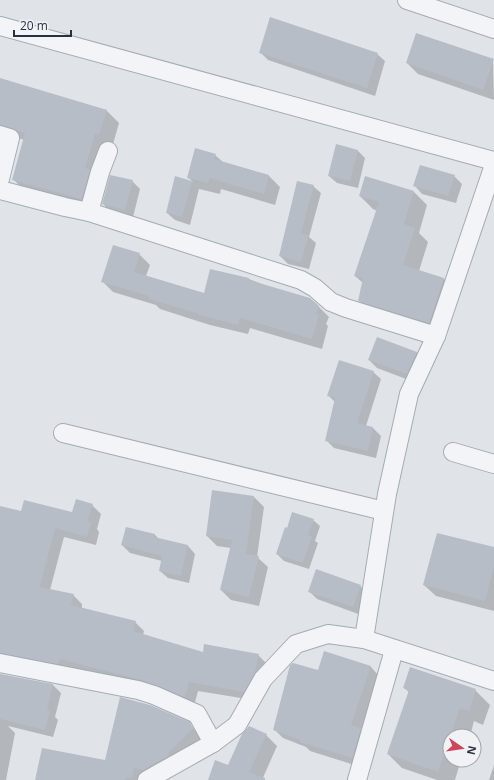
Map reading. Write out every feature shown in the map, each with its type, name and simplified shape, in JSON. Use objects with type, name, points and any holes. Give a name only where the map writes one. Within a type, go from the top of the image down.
[{"type":"street","points":[[407,0],[494,29]]},
{"type":"street","points":[[0,26],[494,160]]},
{"type":"street","points":[[0,135],[10,138],[0,179]]},
{"type":"street","points":[[89,212],[100,172],[108,150]]},
{"type":"street","points":[[364,639],[384,512],[409,394],[436,336],[494,165]]},
{"type":"street","points":[[0,190],[89,212],[301,280],[315,288],[331,302],[436,336]]},
{"type":"street","points":[[63,433],[384,512]]},
{"type":"street","points":[[454,452],[494,464]]},
{"type":"street","points":[[147,780],[213,742],[237,725],[263,679],[296,644],[328,634],[364,639],[394,650],[494,681]]},
{"type":"street","points":[[360,779],[394,650]]},
{"type":"street","points":[[0,664],[138,690],[154,695],[197,714],[213,742]]},
{"type":"building","points":[[270,17],[378,53],[367,88],[259,53]]},
{"type":"building","points":[[416,33],[494,59],[483,90],[406,63]]},
{"type":"building","points":[[0,78],[107,110],[99,135],[95,134],[85,168],[90,170],[82,199],[12,180],[25,133],[0,125]]},
{"type":"building","points":[[336,144],[358,150],[350,181],[328,176]]},
{"type":"building","points":[[195,148],[216,154],[214,159],[269,175],[264,194],[210,178],[208,183],[187,178]]},
{"type":"building","points":[[420,165],[455,175],[448,196],[413,186]]},
{"type":"building","points":[[110,175],[133,180],[125,210],[102,204]]},
{"type":"building","points":[[175,176],[192,181],[182,217],[166,213]]},
{"type":"building","points":[[365,176],[414,191],[404,224],[415,228],[403,265],[444,278],[429,323],[358,301],[363,278],[354,276],[379,202],[359,196]]},
{"type":"building","points":[[297,181],[314,185],[301,233],[309,235],[301,262],[279,256]]},
{"type":"building","points":[[113,245],[140,253],[134,272],[204,293],[210,269],[249,278],[249,280],[310,298],[319,306],[316,314],[319,315],[312,339],[240,318],[238,325],[199,315],[149,299],[149,296],[101,282]]},
{"type":"building","points":[[377,337],[417,352],[407,374],[368,360]]},
{"type":"building","points":[[339,360],[374,371],[357,423],[373,427],[368,451],[325,441],[335,398],[327,396]]},
{"type":"building","points":[[212,490],[254,496],[246,554],[259,556],[249,597],[220,590],[232,540],[206,536]]},
{"type":"building","points":[[76,499],[93,504],[87,521],[91,522],[87,537],[55,528],[40,587],[74,594],[71,605],[136,621],[133,631],[203,652],[204,644],[259,654],[255,672],[244,692],[189,682],[185,697],[141,680],[60,659],[58,664],[0,653],[0,506],[21,511],[24,500],[72,512]]},
{"type":"building","points":[[292,512],[314,519],[308,535],[312,536],[303,563],[276,554],[285,527],[287,528]]},
{"type":"building","points":[[126,527],[155,534],[154,537],[188,545],[181,576],[159,571],[162,556],[121,545]]},
{"type":"building","points":[[437,533],[494,547],[494,566],[485,601],[423,585]]},
{"type":"building","points":[[316,569],[361,585],[353,607],[308,592]]},
{"type":"building","points":[[324,651],[371,666],[351,725],[361,728],[352,758],[300,742],[300,740],[273,730],[290,665],[293,663],[318,670]]},
{"type":"building","points":[[410,667],[476,689],[469,711],[460,708],[453,728],[442,728],[442,760],[438,772],[387,754],[409,690],[403,688]]},
{"type":"building","points":[[0,674],[53,684],[47,710],[50,711],[45,730],[0,719]]},
{"type":"building","points":[[120,697],[150,705],[190,722],[193,729],[168,753],[170,755],[143,770],[134,768],[132,778],[126,777],[125,780],[35,780],[42,748],[105,760]]},
{"type":"building","points":[[249,726],[267,734],[249,772],[265,778],[265,780],[208,780],[215,760],[228,765],[242,734]]}]
